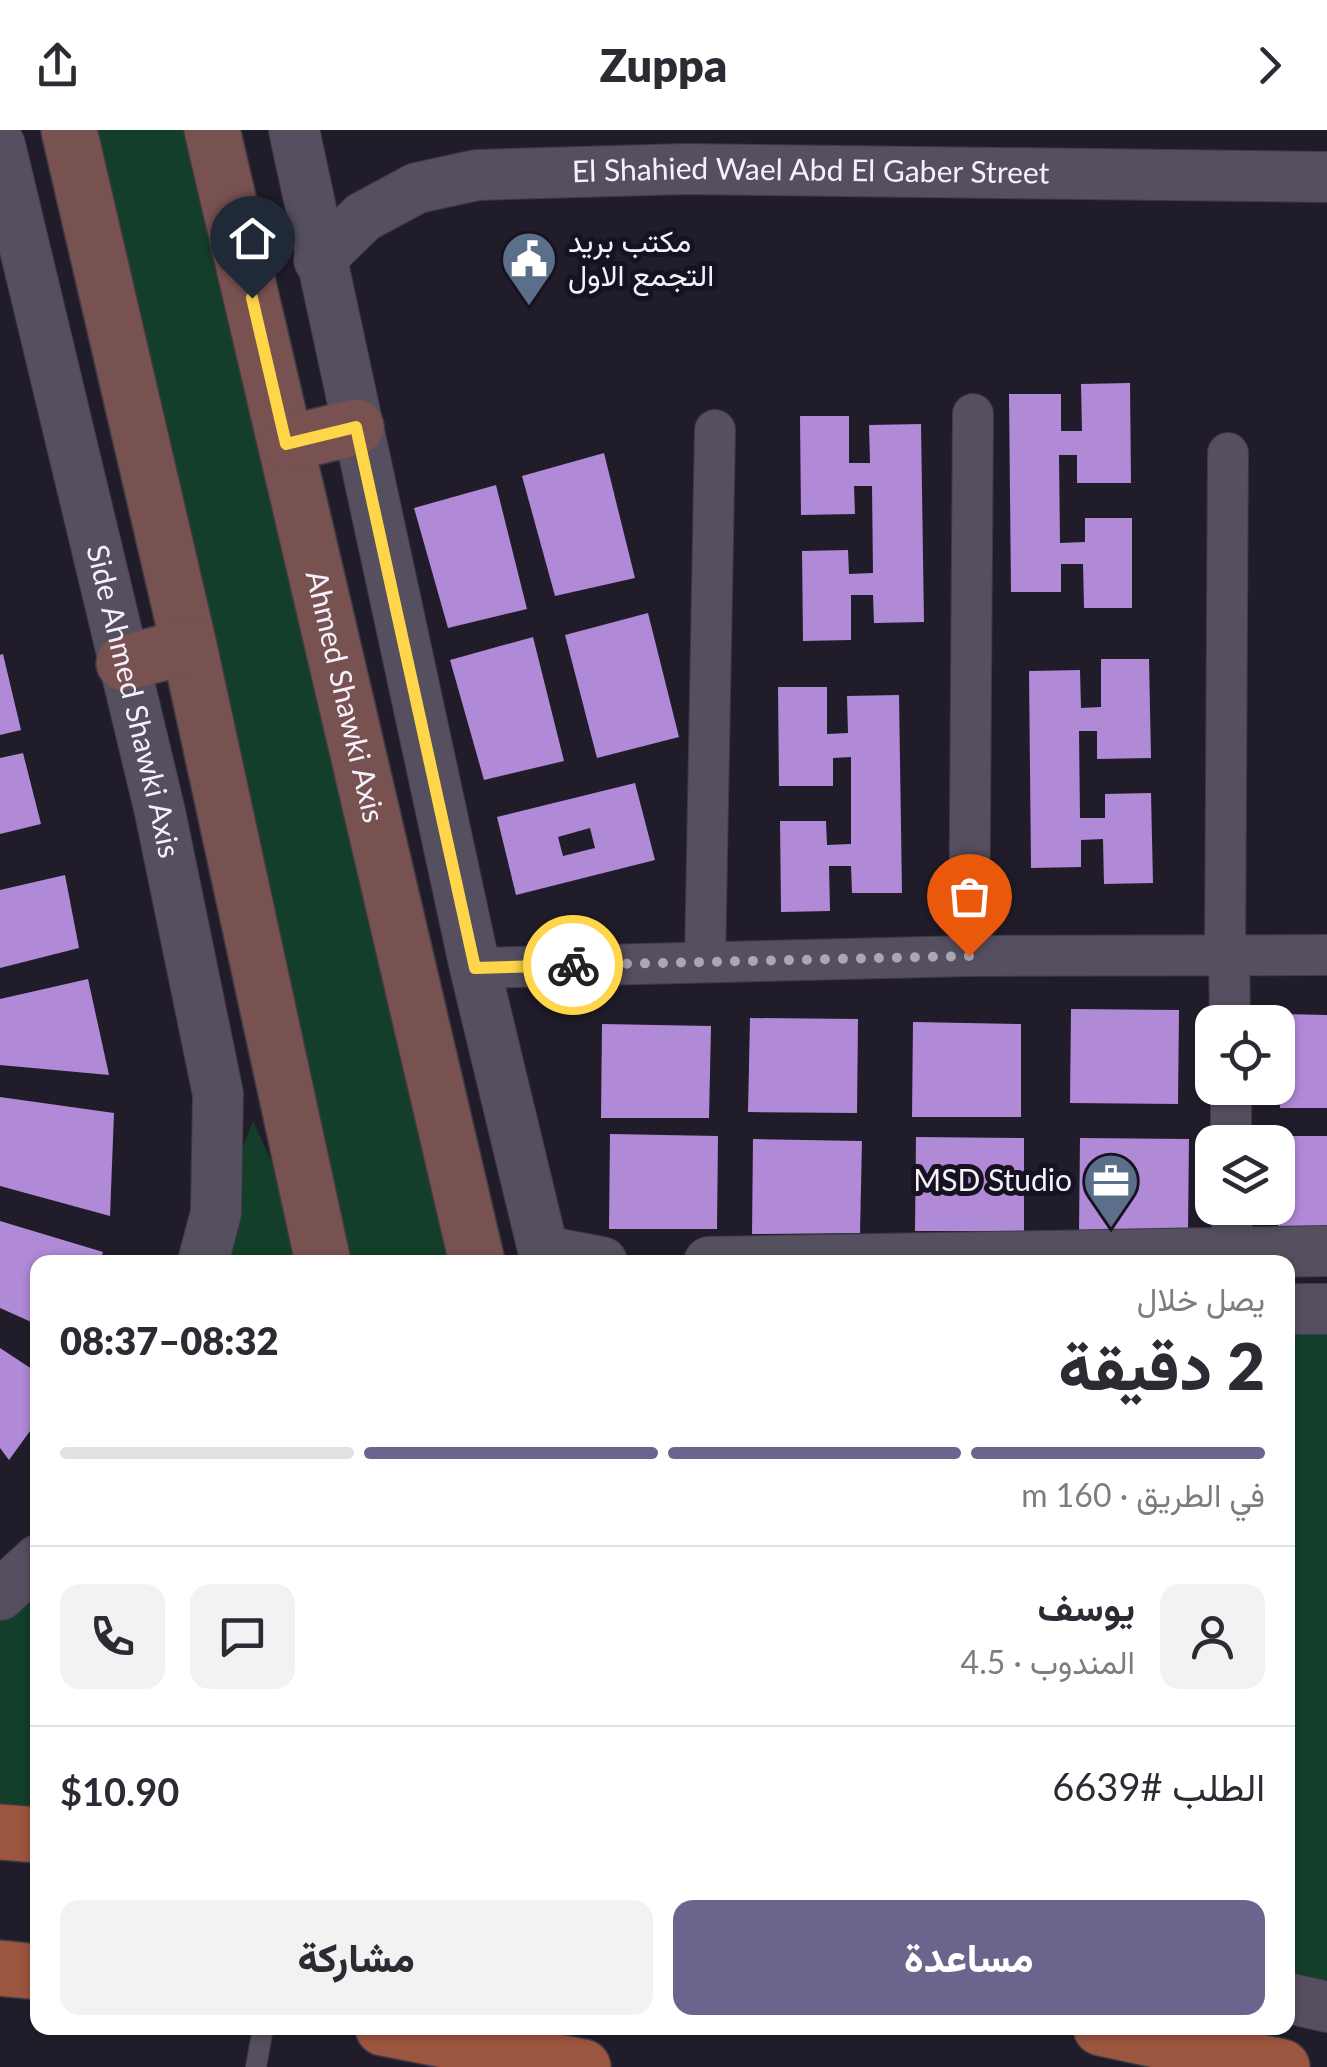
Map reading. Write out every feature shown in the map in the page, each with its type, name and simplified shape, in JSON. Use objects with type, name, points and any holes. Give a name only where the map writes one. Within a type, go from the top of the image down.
[{"type":"main road","points":[[69,130],[189,646],[321,1255]]},
{"type":"main road","name":"Ahmed Shawki Axis","points":[[212,130],[475,1255]]},
{"type":"main road","points":[[286,444],[356,427]]},
{"type":"main road","points":[[124,662],[189,646]]},
{"type":"main road","points":[[0,1968],[30,1971]]},
{"type":"main road","points":[[419,2035],[582,2067]]},
{"type":"main road","points":[[1133,2035],[1282,2067]]},
{"type":"street","points":[[294,130],[319,260],[475,968],[545,1255]]},
{"type":"street","name":"El Shahied Wael Abd El Gaber Street","points":[[319,260],[363,217],[417,188],[477,175],[686,150],[1327,177]]},
{"type":"street","name":"Side Ahmed Shawki Axis","points":[[2,161],[10,226],[124,662],[218,1094],[216,1213],[205,1255]]},
{"type":"street","points":[[969,956],[973,414]]},
{"type":"street","points":[[705,962],[714,430]]},
{"type":"street","points":[[1228,453],[1229,1005]]},
{"type":"street","points":[[475,968],[969,956],[1327,954]]},
{"type":"street","points":[[820,1255],[1232,1229],[1327,1251]]},
{"type":"street","points":[[0,1595],[30,1567]]},
{"type":"street","points":[[1295,2000],[1327,2008]]},
{"type":"lane","points":[[256,2067],[262,2035]]},
{"type":"green space","points":[[67,130],[212,130],[475,1255],[322,1255]]},
{"type":"green space","points":[[253,1121],[314,1255],[205,1255],[216,1213]]},
{"type":"green space","points":[[1295,1309],[1327,1309],[1327,2007],[1295,2000]]},
{"type":"green space","points":[[30,1567],[30,1835],[0,1833],[0,1595]]},
{"type":"building","points":[[1130,383],[1131,483],[1077,483],[1077,455],[1059,455],[1060,543],[1085,542],[1085,518],[1132,518],[1132,608],[1084,608],[1083,564],[1061,564],[1061,592],[1011,592],[1009,394],[1061,394],[1061,431],[1082,431],[1081,384]]},
{"type":"building","points":[[800,416],[849,416],[849,463],[870,463],[869,425],[921,424],[924,622],[874,623],[873,595],[851,595],[851,640],[803,641],[802,551],[848,550],[849,574],[873,573],[872,486],[854,486],[855,514],[801,515]]},
{"type":"building","points":[[604,453],[635,578],[555,596],[522,476]]},
{"type":"building","points":[[496,485],[527,609],[448,628],[414,508]]},
{"type":"building","points":[[648,613],[679,737],[597,758],[565,635]]},
{"type":"building","points":[[533,637],[564,761],[484,780],[450,660]]},
{"type":"building","points":[[3,654],[21,730],[0,735],[0,655]]},
{"type":"building","points":[[1101,659],[1149,659],[1151,758],[1097,759],[1097,731],[1079,731],[1080,818],[1105,818],[1105,794],[1151,793],[1153,883],[1104,884],[1103,839],[1081,840],[1081,867],[1031,868],[1029,671],[1080,670],[1081,708],[1101,707]]},
{"type":"building","points":[[778,687],[827,687],[827,734],[848,733],[847,696],[899,695],[902,893],[852,893],[851,866],[829,866],[830,911],[781,912],[780,821],[826,821],[827,845],[851,844],[851,757],[833,758],[833,786],[779,786]]},
{"type":"building","points":[[23,753],[41,824],[0,834],[0,758]]},
{"type":"building","points":[[635,783],[655,860],[516,895],[497,817]],"holes":[[[590,828],[595,848],[563,856],[558,837]]]},
{"type":"building","points":[[65,875],[79,948],[0,968],[0,890]]},
{"type":"building","points":[[88,979],[109,1075],[0,1065],[0,999]]},
{"type":"building","points":[[1071,1009],[1179,1010],[1178,1104],[1070,1103]]},
{"type":"building","points":[[1295,1014],[1327,1015],[1327,1108],[1280,1108],[1295,1105]]},
{"type":"building","points":[[750,1018],[858,1019],[857,1113],[748,1112]]},
{"type":"building","points":[[913,1022],[1021,1024],[1021,1117],[912,1117]]},
{"type":"building","points":[[602,1024],[711,1026],[709,1118],[601,1118]]},
{"type":"building","points":[[0,1097],[114,1113],[110,1216],[0,1186]]},
{"type":"building","points":[[610,1134],[718,1136],[717,1229],[609,1229]]},
{"type":"building","points":[[1295,1136],[1327,1136],[1327,1230],[1278,1230],[1278,1225],[1295,1225]]},
{"type":"building","points":[[916,1137],[1024,1138],[1024,1231],[915,1231]]},
{"type":"building","points":[[1080,1138],[1189,1139],[1188,1232],[1079,1232]]},
{"type":"building","points":[[753,1139],[862,1141],[860,1233],[752,1234]]},
{"type":"building","points":[[0,1221],[103,1252],[30,1255],[30,1321],[0,1308]]},
{"type":"building","points":[[0,1348],[30,1368],[30,1431],[9,1460],[0,1448]]},
{"type":"way so far","points":[[573,965],[969,956]]},
{"type":"place","name":"مكتب بريد التجمع الاول","points":[[529,308]]},
{"type":"place","name":"MSD Studio","points":[[1111,1230]]},
{"type":"route","points":[[252,298],[286,444],[356,427],[475,968],[573,965]]}]
